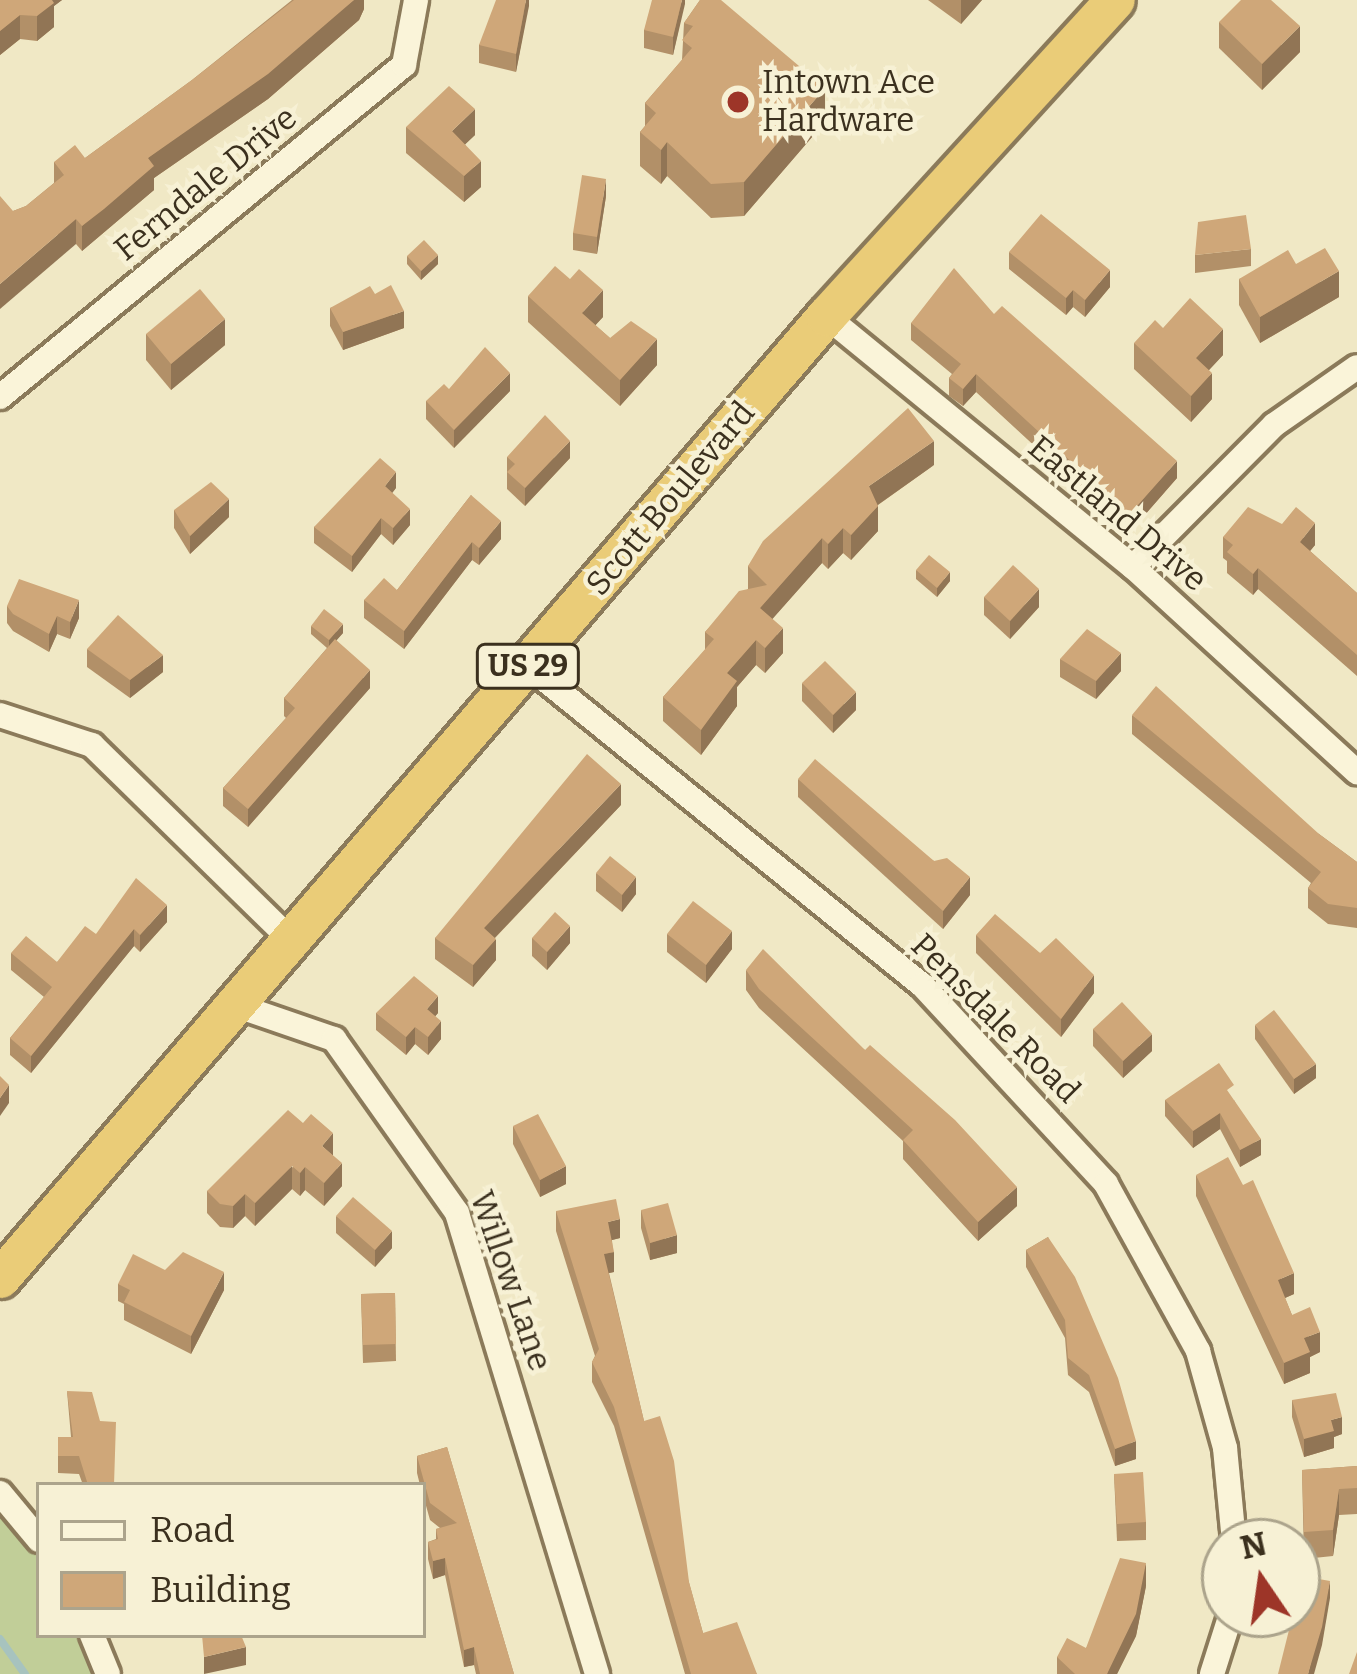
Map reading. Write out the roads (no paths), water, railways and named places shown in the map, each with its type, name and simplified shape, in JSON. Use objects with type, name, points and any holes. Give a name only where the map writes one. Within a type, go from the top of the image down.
[{"type":"highway","name":"Scott Boulevard","points":[[0,1278],[826,316],[1115,0]]},
{"type":"street","name":"Ferndale Drive","points":[[0,397],[404,65],[416,0]]},
{"type":"street","name":"Eastland Drive","points":[[826,316],[1133,567],[1357,772]]},
{"type":"street","points":[[1133,567],[1274,425],[1357,367]]},
{"type":"street","name":"Pensdale Road","points":[[528,666],[922,985],[1106,1184],[1198,1351],[1225,1448],[1232,1518]]},
{"type":"street","points":[[0,715],[92,745],[291,940]]},
{"type":"street","name":"Willow Lane","points":[[235,1005],[334,1039],[457,1213],[597,1674]]},
{"type":"street","points":[[0,1492],[36,1536]]},
{"type":"street","points":[[93,1638],[108,1674]]},
{"type":"street","points":[[1212,1674],[1224,1638]]},
{"type":"waterway","points":[[0,1639],[25,1674]]},
{"type":"place","name":"Intown Ace Hardware","points":[[738,102]]}]
